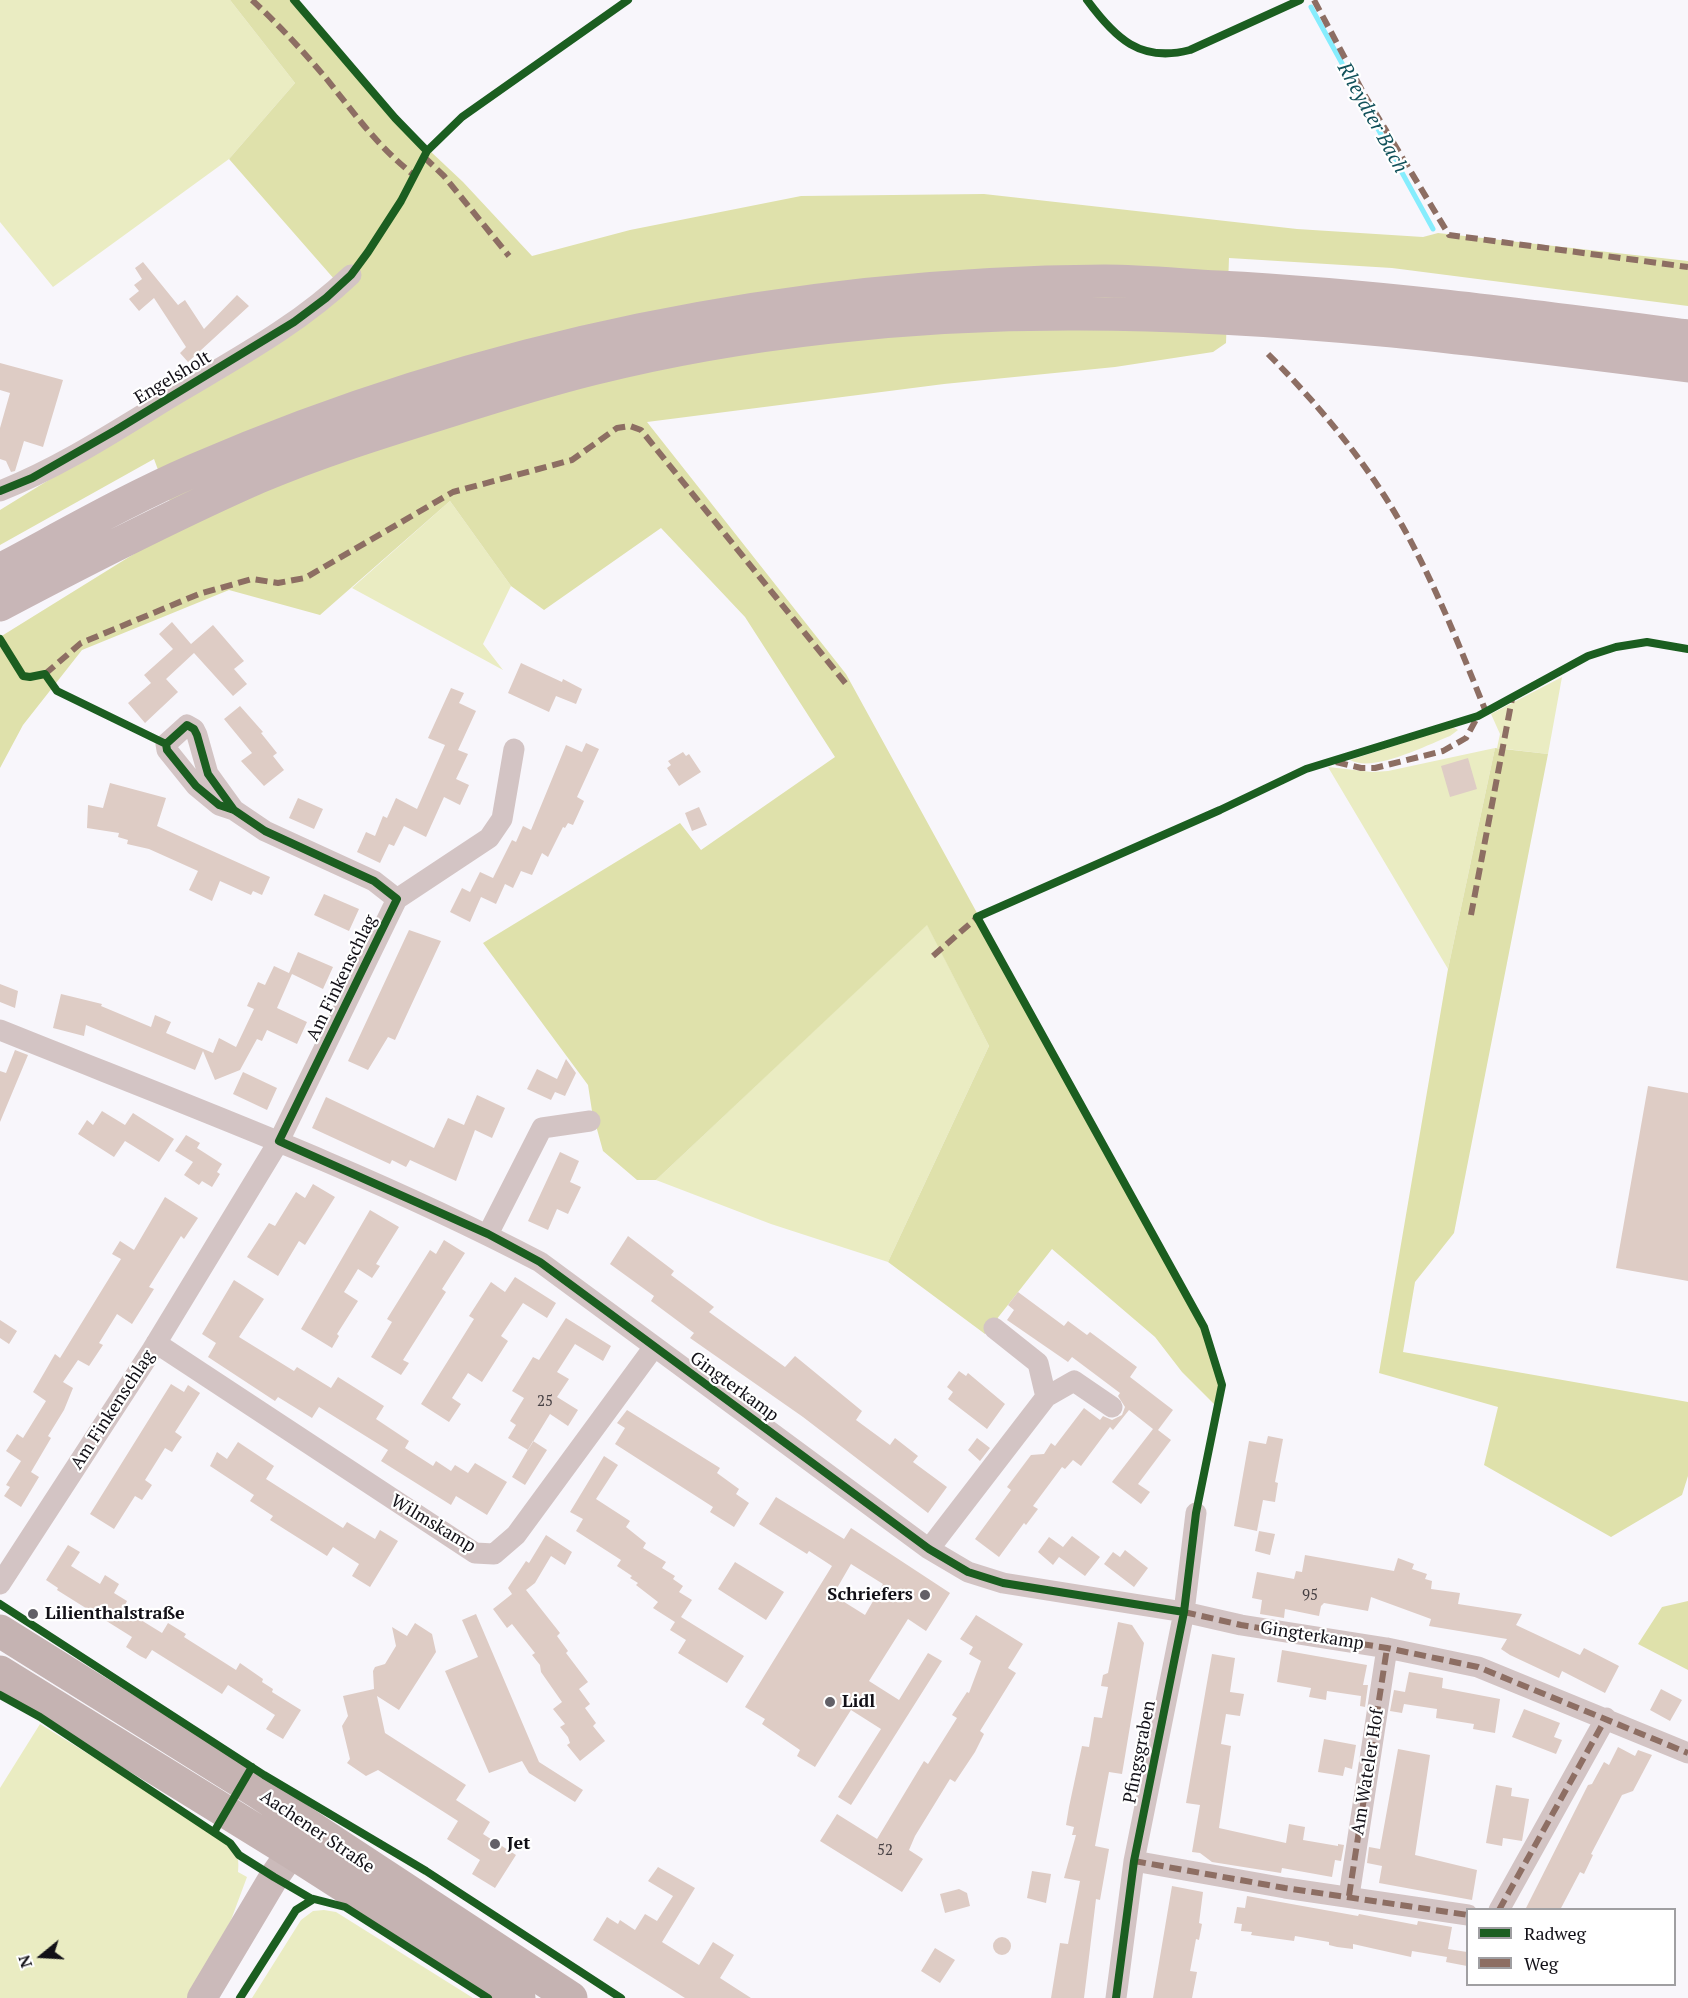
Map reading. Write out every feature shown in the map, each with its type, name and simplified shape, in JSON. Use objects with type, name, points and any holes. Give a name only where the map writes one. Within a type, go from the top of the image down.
[{"type":"highway","points":[[0,570],[192,471],[399,393],[501,362],[604,337],[713,316],[846,296],[989,284],[1109,281],[1343,295],[1688,336]]},
{"type":"highway","points":[[0,605],[116,543],[262,476],[397,427],[594,369],[800,331],[935,319],[1065,314],[1173,315],[1431,336],[1688,366]]},
{"type":"main road","name":"Aachener Straße","points":[[0,1632],[300,1840],[519,1998]]},
{"type":"main road","name":"Aachener Straße","points":[[0,1672],[300,1840],[571,1998]]},
{"type":"street","name":"Engelsholt","points":[[0,490],[32,478],[294,322],[327,298],[351,275]]},
{"type":"street","name":"Am Finkenschlag","points":[[0,1584],[156,1343],[279,1141],[397,899],[489,838],[502,819],[514,749]]},
{"type":"street","name":"Am Finkenschlag","points":[[234,810],[265,831],[374,881],[397,899]]},
{"type":"street","points":[[0,1030],[279,1141]]},
{"type":"street","points":[[488,1234],[542,1128],[590,1121]]},
{"type":"street","name":"Gingterkamp","points":[[279,1141],[488,1234],[540,1262],[929,1550],[969,1572],[1003,1583],[1184,1612],[1241,1625],[1387,1648],[1478,1667],[1688,1753]]},
{"type":"street","points":[[994,1328],[1038,1363],[1046,1397]]},
{"type":"street","name":"Wilmskamp","points":[[156,1343],[475,1553],[494,1554],[516,1535],[654,1347]]},
{"type":"street","points":[[929,1550],[1046,1397],[1074,1381],[1112,1407]]},
{"type":"street","name":"Pfingsgraben","points":[[1116,1998],[1134,1861],[1184,1612],[1196,1513]]},
{"type":"street","name":"Am Wateler Hof","points":[[1349,1896],[1387,1648]]},
{"type":"street","points":[[1500,1908],[1606,1718]]},
{"type":"street","points":[[202,1998],[300,1840]]},
{"type":"street","points":[[1134,1861],[1285,1888],[1466,1915]]},
{"type":"green space","points":[[0,0],[230,0],[295,83],[229,159],[53,287],[0,222]]},
{"type":"green space","points":[[230,0],[294,0],[395,118],[463,182],[532,256],[630,230],[801,196],[984,194],[1297,229],[1423,237],[1438,233],[1688,261],[1688,306],[1392,268],[1229,258],[1226,343],[1213,352],[1115,367],[944,384],[647,422],[846,674],[1204,1327],[1222,1385],[1218,1408],[1182,1372],[1155,1337],[1052,1249],[985,1334],[888,1262],[989,1046],[927,925],[656,1180],[637,1180],[603,1151],[592,1111],[588,1085],[483,943],[680,823],[701,850],[835,757],[745,617],[661,528],[544,610],[511,586],[450,501],[320,615],[229,590],[82,650],[23,725],[0,768],[0,637],[179,526],[154,459],[0,545],[0,510],[315,316],[342,288],[229,159],[295,83]]},
{"type":"green space","points":[[450,501],[511,586],[483,644],[503,670],[352,588]]},
{"type":"green space","points":[[1562,677],[1548,754],[1497,748],[1500,734],[1491,714]]},
{"type":"green space","points":[[1453,727],[1458,730],[1450,736],[1400,756],[1372,763],[1350,760]]},
{"type":"green space","points":[[1495,748],[1448,969],[1328,767],[1372,772],[1388,771]]},
{"type":"green space","points":[[1495,748],[1548,754],[1454,1233],[1415,1282],[1403,1352],[1688,1402],[1688,1476],[1682,1495],[1611,1537],[1484,1465],[1498,1407],[1379,1373],[1448,969]]},
{"type":"green space","points":[[927,924],[989,1046],[888,1262],[771,1224],[656,1180]]},
{"type":"green space","points":[[1688,1601],[1688,1670],[1638,1644],[1662,1607]]},
{"type":"green space","points":[[40,1724],[214,1832],[236,1853],[238,1872],[247,1877],[231,1920],[189,1998],[0,1998],[0,1788]]},
{"type":"green space","points":[[313,1911],[336,1912],[473,1998],[252,1998],[301,1920]]},
{"type":"building","points":[[143,262],[178,305],[185,300],[204,329],[237,295],[249,306],[188,362],[180,353],[186,347],[154,298],[139,311],[129,299],[139,291],[134,285],[142,279],[135,268]]},
{"type":"building","points":[[0,363],[63,380],[43,447],[24,441],[15,471],[11,472],[6,461],[0,459],[0,428],[10,393],[0,390]]},
{"type":"building","points":[[172,622],[191,644],[213,625],[244,661],[234,669],[247,684],[233,696],[194,653],[166,679],[178,692],[145,723],[128,703],[151,683],[144,675],[173,649],[159,634]]},
{"type":"building","points":[[521,663],[582,689],[576,704],[556,696],[549,712],[508,693]]},
{"type":"building","points":[[451,688],[464,693],[459,703],[476,711],[458,750],[468,754],[456,779],[469,785],[460,805],[444,797],[426,837],[404,826],[394,846],[389,844],[380,863],[357,852],[366,832],[375,836],[383,816],[387,818],[396,798],[417,809],[445,745],[428,738]]},
{"type":"building","points":[[240,706],[263,732],[261,733],[277,753],[273,756],[284,770],[264,786],[241,761],[252,753],[224,719]]},
{"type":"building","points":[[586,743],[599,749],[577,797],[584,801],[573,825],[568,823],[565,828],[563,827],[548,857],[542,853],[532,875],[521,871],[513,888],[505,884],[496,904],[481,897],[470,922],[450,912],[462,888],[470,892],[480,872],[493,878],[512,840],[516,842],[523,826],[531,830],[566,745],[582,752]]},
{"type":"building","points":[[683,752],[686,756],[689,754],[701,772],[679,786],[667,768],[671,765],[668,761]]},
{"type":"building","points":[[1468,758],[1477,789],[1450,797],[1441,766]]},
{"type":"building","points":[[110,783],[166,798],[157,826],[270,877],[262,895],[253,891],[251,895],[220,881],[212,901],[189,890],[198,871],[149,849],[127,844],[128,840],[118,837],[119,833],[87,828],[88,805],[103,808]]},
{"type":"building","points":[[298,798],[323,809],[314,829],[289,818]]},
{"type":"building","points":[[699,807],[707,825],[692,831],[685,813]]},
{"type":"building","points":[[324,894],[359,909],[349,931],[314,915]]},
{"type":"building","points":[[409,930],[441,941],[395,1040],[388,1037],[368,1070],[348,1061]]},
{"type":"building","points":[[298,952],[333,967],[323,989],[292,974],[277,1008],[307,1022],[297,1044],[267,1030],[262,1041],[257,1039],[240,1070],[215,1080],[203,1051],[195,1070],[86,1025],[84,1036],[53,1028],[61,994],[102,1004],[101,1006],[151,1027],[155,1015],[171,1022],[166,1033],[213,1053],[219,1038],[236,1047],[254,1009],[247,1006],[258,982],[265,985],[274,966],[289,973]]},
{"type":"building","points":[[0,984],[18,991],[15,1008],[0,1002]]},
{"type":"building","points":[[15,1050],[28,1055],[0,1122],[0,1071],[6,1073]]},
{"type":"building","points":[[566,1059],[576,1073],[565,1096],[555,1092],[551,1100],[527,1089],[537,1069],[557,1079]]},
{"type":"building","points":[[243,1072],[277,1088],[267,1110],[233,1094]]},
{"type":"building","points":[[1648,1086],[1688,1093],[1688,1281],[1616,1268]]},
{"type":"building","points":[[477,1095],[505,1108],[492,1138],[475,1130],[456,1181],[410,1160],[406,1167],[392,1160],[390,1164],[312,1128],[326,1097],[434,1148],[448,1118],[464,1125]]},
{"type":"building","points":[[102,1111],[125,1125],[133,1113],[174,1139],[159,1162],[125,1141],[114,1157],[78,1134],[87,1120],[93,1125]]},
{"type":"building","points":[[186,1135],[200,1143],[197,1148],[222,1164],[217,1172],[220,1174],[212,1187],[202,1181],[199,1185],[184,1175],[193,1162],[175,1151]]},
{"type":"building","points":[[560,1152],[579,1161],[570,1182],[581,1187],[568,1214],[557,1209],[548,1230],[528,1221]]},
{"type":"building","points":[[313,1184],[335,1197],[305,1245],[299,1241],[278,1276],[247,1257],[269,1223],[275,1226],[296,1192],[305,1198]]},
{"type":"building","points":[[165,1197],[198,1218],[184,1239],[181,1236],[149,1287],[154,1289],[132,1324],[117,1314],[99,1343],[103,1345],[89,1366],[78,1360],[63,1382],[73,1388],[64,1410],[48,1436],[51,1438],[31,1472],[39,1477],[21,1507],[4,1496],[10,1487],[6,1485],[21,1461],[6,1451],[17,1434],[23,1438],[46,1401],[33,1392],[55,1354],[60,1358],[121,1259],[112,1254],[120,1241],[134,1250]]},
{"type":"building","points":[[370,1210],[399,1227],[376,1264],[380,1266],[372,1278],[358,1269],[344,1292],[358,1301],[337,1334],[339,1336],[332,1348],[301,1329]]},
{"type":"building","points":[[628,1236],[674,1271],[671,1275],[714,1307],[709,1312],[785,1367],[795,1356],[862,1411],[856,1420],[890,1445],[895,1438],[918,1456],[913,1462],[947,1487],[928,1513],[803,1417],[690,1338],[694,1333],[651,1301],[654,1296],[610,1264]]},
{"type":"building","points":[[444,1240],[465,1253],[442,1289],[446,1292],[403,1360],[409,1363],[401,1375],[371,1357],[392,1322],[387,1319],[430,1250],[436,1254]]},
{"type":"building","points":[[515,1277],[556,1303],[547,1318],[523,1303],[501,1336],[508,1341],[482,1382],[468,1373],[452,1398],[461,1404],[449,1422],[421,1404],[474,1319],[469,1316],[491,1282],[505,1292]]},
{"type":"building","points":[[234,1280],[264,1299],[239,1337],[294,1371],[297,1367],[331,1388],[338,1377],[384,1406],[376,1419],[409,1441],[405,1448],[433,1466],[436,1461],[451,1471],[455,1465],[468,1473],[475,1463],[507,1482],[487,1515],[456,1496],[451,1505],[381,1461],[388,1450],[319,1407],[312,1418],[278,1397],[275,1401],[208,1357],[216,1343],[202,1334]]},
{"type":"building","points":[[1018,1292],[1064,1326],[1068,1321],[1087,1335],[1090,1332],[1137,1367],[1130,1377],[1173,1410],[1158,1430],[1171,1440],[1138,1484],[1150,1492],[1141,1504],[1112,1482],[1153,1429],[1129,1410],[1113,1430],[1110,1427],[1081,1466],[1073,1460],[1065,1469],[1062,1467],[1033,1506],[1038,1509],[1026,1525],[1024,1523],[999,1557],[975,1539],[1011,1490],[1007,1487],[1031,1455],[1044,1454],[1051,1443],[1055,1446],[1084,1408],[1100,1420],[1103,1416],[1112,1420],[1122,1415],[1125,1407],[1118,1396],[1120,1393],[1072,1357],[1068,1362],[1007,1320],[1014,1310],[1008,1305]]},
{"type":"building","points":[[566,1318],[611,1346],[603,1361],[575,1344],[557,1372],[569,1379],[557,1397],[578,1410],[568,1426],[550,1414],[528,1450],[508,1438],[516,1425],[510,1421],[524,1398],[512,1391],[533,1357],[539,1360]]},
{"type":"building","points":[[0,1320],[17,1331],[9,1344],[0,1338]]},
{"type":"building","points":[[959,1371],[966,1376],[968,1373],[1005,1404],[987,1429],[948,1399],[953,1392],[947,1387]]},
{"type":"building","points":[[171,1384],[184,1392],[188,1385],[200,1393],[175,1432],[182,1437],[172,1452],[165,1448],[145,1480],[152,1485],[142,1500],[135,1496],[114,1529],[90,1514]]},
{"type":"building","points":[[627,1410],[720,1468],[717,1473],[739,1489],[736,1494],[749,1503],[734,1527],[710,1512],[713,1507],[615,1444],[625,1428],[617,1423]]},
{"type":"building","points":[[1268,1436],[1283,1439],[1275,1482],[1278,1483],[1275,1502],[1263,1500],[1257,1531],[1234,1526],[1249,1441],[1266,1444]]},
{"type":"building","points":[[977,1438],[990,1448],[980,1461],[968,1450]]},
{"type":"building","points":[[533,1441],[547,1450],[525,1485],[512,1477]]},
{"type":"building","points":[[238,1442],[274,1466],[266,1479],[343,1528],[347,1522],[375,1539],[380,1530],[398,1541],[370,1587],[352,1576],[359,1564],[333,1547],[327,1556],[270,1520],[273,1516],[250,1501],[254,1495],[210,1466],[217,1452],[227,1459]]},
{"type":"building","points":[[604,1456],[618,1465],[596,1499],[630,1521],[626,1527],[646,1543],[643,1548],[666,1562],[662,1568],[675,1576],[673,1579],[683,1586],[679,1592],[692,1600],[681,1617],[744,1656],[727,1683],[678,1653],[686,1640],[670,1630],[675,1622],[653,1608],[658,1602],[636,1585],[638,1583],[630,1578],[632,1576],[617,1566],[621,1560],[576,1531],[583,1519],[570,1512]]},
{"type":"building","points":[[776,1497],[844,1539],[851,1528],[950,1593],[926,1631],[908,1619],[869,1681],[899,1700],[928,1653],[942,1661],[851,1805],[838,1797],[881,1729],[851,1710],[815,1767],[797,1756],[800,1750],[762,1724],[765,1719],[745,1707],[832,1566],[809,1551],[807,1554],[759,1524]],"holes":[[[851,1564],[883,1584],[865,1615],[833,1595]]]},
{"type":"building","points":[[1259,1531],[1275,1534],[1270,1555],[1255,1551]]},
{"type":"building","points":[[546,1535],[572,1552],[565,1565],[551,1556],[535,1583],[526,1590],[560,1633],[557,1636],[568,1651],[566,1653],[588,1682],[579,1689],[590,1704],[585,1708],[596,1723],[593,1726],[605,1741],[580,1761],[567,1745],[570,1743],[568,1737],[560,1727],[565,1724],[553,1709],[562,1702],[541,1672],[540,1665],[532,1655],[535,1653],[512,1624],[507,1628],[493,1609],[512,1594],[508,1588],[526,1561],[529,1563]]},
{"type":"building","points":[[1072,1536],[1100,1557],[1085,1576],[1059,1557],[1053,1565],[1038,1552],[1049,1537],[1063,1547]]},
{"type":"building","points":[[68,1545],[80,1552],[71,1566],[100,1584],[105,1575],[119,1584],[114,1593],[127,1601],[123,1609],[162,1633],[168,1623],[186,1634],[184,1637],[236,1670],[240,1663],[263,1679],[262,1682],[273,1689],[272,1692],[301,1710],[283,1739],[266,1729],[275,1715],[228,1685],[222,1694],[152,1650],[146,1659],[140,1656],[126,1647],[132,1637],[57,1590],[58,1588],[46,1580]]},
{"type":"building","points":[[1125,1550],[1148,1568],[1134,1587],[1104,1564],[1113,1552],[1120,1557]]},
{"type":"building","points":[[1305,1555],[1394,1571],[1398,1558],[1414,1564],[1412,1569],[1427,1574],[1425,1579],[1432,1581],[1431,1589],[1460,1593],[1458,1604],[1522,1614],[1516,1625],[1580,1655],[1584,1648],[1619,1666],[1605,1693],[1562,1671],[1559,1678],[1510,1655],[1501,1649],[1507,1639],[1429,1626],[1431,1619],[1371,1597],[1368,1611],[1324,1603],[1319,1616],[1285,1609],[1284,1618],[1260,1614],[1262,1600],[1252,1598],[1257,1572],[1294,1579],[1296,1571],[1302,1572]]},
{"type":"building","points":[[735,1562],[784,1592],[766,1620],[718,1589]]},
{"type":"building","points":[[476,1614],[539,1762],[583,1790],[575,1802],[529,1773],[522,1761],[489,1773],[445,1671],[478,1657],[462,1620]]},
{"type":"building","points":[[976,1615],[1023,1644],[1008,1668],[1016,1673],[980,1731],[984,1734],[975,1752],[955,1782],[950,1779],[915,1836],[909,1850],[923,1859],[902,1892],[820,1841],[837,1814],[877,1839],[924,1761],[928,1764],[957,1718],[952,1715],[967,1692],[969,1693],[981,1661],[969,1654],[973,1647],[960,1639]]},
{"type":"building","points":[[1118,1622],[1132,1625],[1144,1643],[1122,1774],[1109,1772],[1095,1846],[1109,1849],[1100,1900],[1096,1899],[1084,1998],[1051,1998],[1060,1943],[1068,1944],[1080,1881],[1064,1878],[1076,1835],[1072,1835],[1074,1827],[1066,1825],[1069,1807],[1082,1746],[1089,1747],[1094,1717],[1102,1718],[1108,1687],[1101,1686],[1103,1675],[1108,1673]]},
{"type":"building","points":[[415,1623],[432,1634],[436,1652],[399,1710],[377,1696],[385,1733],[466,1785],[456,1800],[490,1822],[483,1834],[516,1855],[495,1888],[472,1874],[480,1860],[447,1839],[458,1821],[378,1770],[366,1776],[347,1763],[350,1759],[342,1726],[348,1716],[343,1696],[374,1689],[373,1671],[375,1667],[385,1664],[396,1646],[392,1627],[407,1636]]},
{"type":"building","points":[[1282,1650],[1367,1665],[1363,1685],[1368,1685],[1365,1707],[1360,1706],[1361,1696],[1327,1691],[1326,1700],[1309,1697],[1311,1688],[1277,1682]]},
{"type":"building","points":[[1212,1654],[1235,1658],[1230,1692],[1244,1694],[1240,1716],[1226,1714],[1221,1744],[1231,1746],[1219,1828],[1286,1843],[1289,1824],[1305,1827],[1303,1840],[1344,1845],[1341,1861],[1335,1860],[1332,1877],[1282,1868],[1281,1873],[1212,1862],[1200,1853],[1192,1852],[1200,1805],[1186,1803]]},
{"type":"building","points":[[1409,1672],[1443,1678],[1442,1688],[1500,1699],[1495,1733],[1473,1729],[1474,1724],[1436,1718],[1437,1709],[1404,1704],[1402,1713],[1390,1711],[1394,1690],[1405,1692]]},
{"type":"building","points":[[1661,1689],[1682,1700],[1670,1721],[1650,1710]]},
{"type":"building","points":[[1524,1709],[1560,1723],[1554,1737],[1562,1740],[1556,1754],[1512,1737]]},
{"type":"building","points":[[1324,1739],[1356,1745],[1352,1769],[1345,1767],[1343,1776],[1318,1772]]},
{"type":"building","points":[[1618,1747],[1635,1756],[1638,1750],[1652,1755],[1633,1791],[1622,1795],[1591,1854],[1593,1855],[1584,1874],[1580,1872],[1561,1908],[1526,1908],[1588,1785],[1592,1784],[1604,1762],[1609,1765]]},
{"type":"building","points":[[1398,1749],[1430,1755],[1415,1855],[1477,1870],[1472,1900],[1379,1883],[1382,1866],[1367,1863],[1369,1847],[1380,1849]]},
{"type":"building","points":[[1496,1785],[1512,1788],[1511,1796],[1529,1799],[1522,1841],[1503,1838],[1502,1846],[1486,1843]]},
{"type":"building","points":[[658,1867],[695,1888],[662,1942],[699,1965],[713,1942],[734,1955],[720,1978],[751,1998],[685,1998],[593,1940],[607,1917],[618,1924],[620,1920],[635,1930],[645,1914],[657,1921],[673,1896],[648,1881]]},
{"type":"building","points":[[1032,1871],[1051,1874],[1046,1903],[1027,1898]]},
{"type":"building","points":[[1172,1886],[1203,1892],[1199,1923],[1202,1924],[1199,1940],[1196,1939],[1190,1971],[1197,1972],[1192,1998],[1153,1998]]},
{"type":"building","points":[[959,1889],[967,1893],[970,1906],[945,1913],[940,1894]]},
{"type":"building","points":[[1247,1896],[1417,1925],[1418,1921],[1452,1927],[1448,1949],[1466,1952],[1466,1966],[1446,1962],[1447,1957],[1412,1951],[1411,1957],[1353,1944],[1353,1949],[1337,1947],[1329,1945],[1329,1942],[1295,1936],[1294,1941],[1251,1935],[1252,1932],[1241,1931],[1242,1924],[1234,1923],[1237,1907],[1245,1908]]},
{"type":"building","points":[[998,1937],[1006,1937],[1011,1942],[1009,1953],[998,1955],[993,1950],[993,1942]]},
{"type":"building","points":[[935,1948],[955,1960],[940,1983],[921,1971]]},
{"type":"waterway","name":"Rheydter Bach","points":[[1311,7],[1433,229]]},
{"type":"marked path","points":[[252,0],[308,57],[377,141],[415,176]]},
{"type":"marked path","points":[[1314,0],[1364,94],[1449,235],[1688,267]]},
{"type":"marked path","points":[[424,157],[444,176],[509,256]]},
{"type":"marked path","points":[[1268,354],[1342,436],[1389,504],[1415,549],[1437,595],[1486,712]]},
{"type":"marked path","points":[[45,674],[81,643],[199,594],[252,579],[278,583],[305,578],[453,492],[572,460],[617,428],[630,426],[641,430],[846,684]]},
{"type":"marked path","points":[[1471,915],[1512,699]]},
{"type":"marked path","points":[[1336,762],[1361,768],[1375,768],[1443,751],[1466,738],[1478,716]]},
{"type":"marked path","points":[[933,956],[980,915]]},
{"type":"marked path","points":[[1184,1612],[1241,1625],[1387,1648],[1478,1667],[1688,1753]]},
{"type":"marked path","points":[[1349,1896],[1387,1648]]},
{"type":"marked path","points":[[1500,1908],[1606,1718]]},
{"type":"marked path","points":[[1134,1861],[1285,1888],[1466,1915]]},
{"type":"cycle path","points":[[294,0],[395,118],[427,151]]},
{"type":"cycle path","points":[[0,491],[32,478],[116,430],[294,322],[326,298],[351,275],[368,252],[401,201],[427,151],[462,117],[628,0]]},
{"type":"cycle path","points":[[1087,0],[1097,14],[1119,36],[1143,50],[1157,53],[1190,50],[1300,0]]},
{"type":"cycle path","points":[[0,639],[23,676],[45,674],[57,691],[166,744]]},
{"type":"cycle path","points":[[1116,1998],[1134,1861],[1184,1612],[1196,1513],[1222,1385],[1204,1327],[977,917],[1220,810],[1306,769],[1478,716],[1588,656],[1616,647],[1647,642],[1688,649]]},
{"type":"cycle path","points":[[234,810],[208,774],[197,735],[194,729],[187,725],[166,744],[167,750],[196,786],[219,805],[234,810],[265,831],[374,881],[397,899],[279,1141],[488,1234],[540,1262],[929,1549],[968,1572],[1003,1583],[1184,1612]]},
{"type":"cycle path","points":[[0,1604],[264,1775],[426,1871],[621,1998]]},
{"type":"cycle path","points":[[0,1695],[40,1717],[230,1843],[239,1855],[274,1877],[310,1898],[345,1907],[488,1998]]},
{"type":"cycle path","points":[[214,1832],[252,1767]]},
{"type":"cycle path","points":[[240,1998],[296,1910],[312,1900],[310,1898]]},
{"type":"place","name":"Schriefers","points":[[925,1595]]},
{"type":"place","name":"Lilienthalstraße","points":[[33,1614]]},
{"type":"place","name":"Lidl","points":[[830,1702]]},
{"type":"place","name":"Jet","points":[[495,1844]]}]
